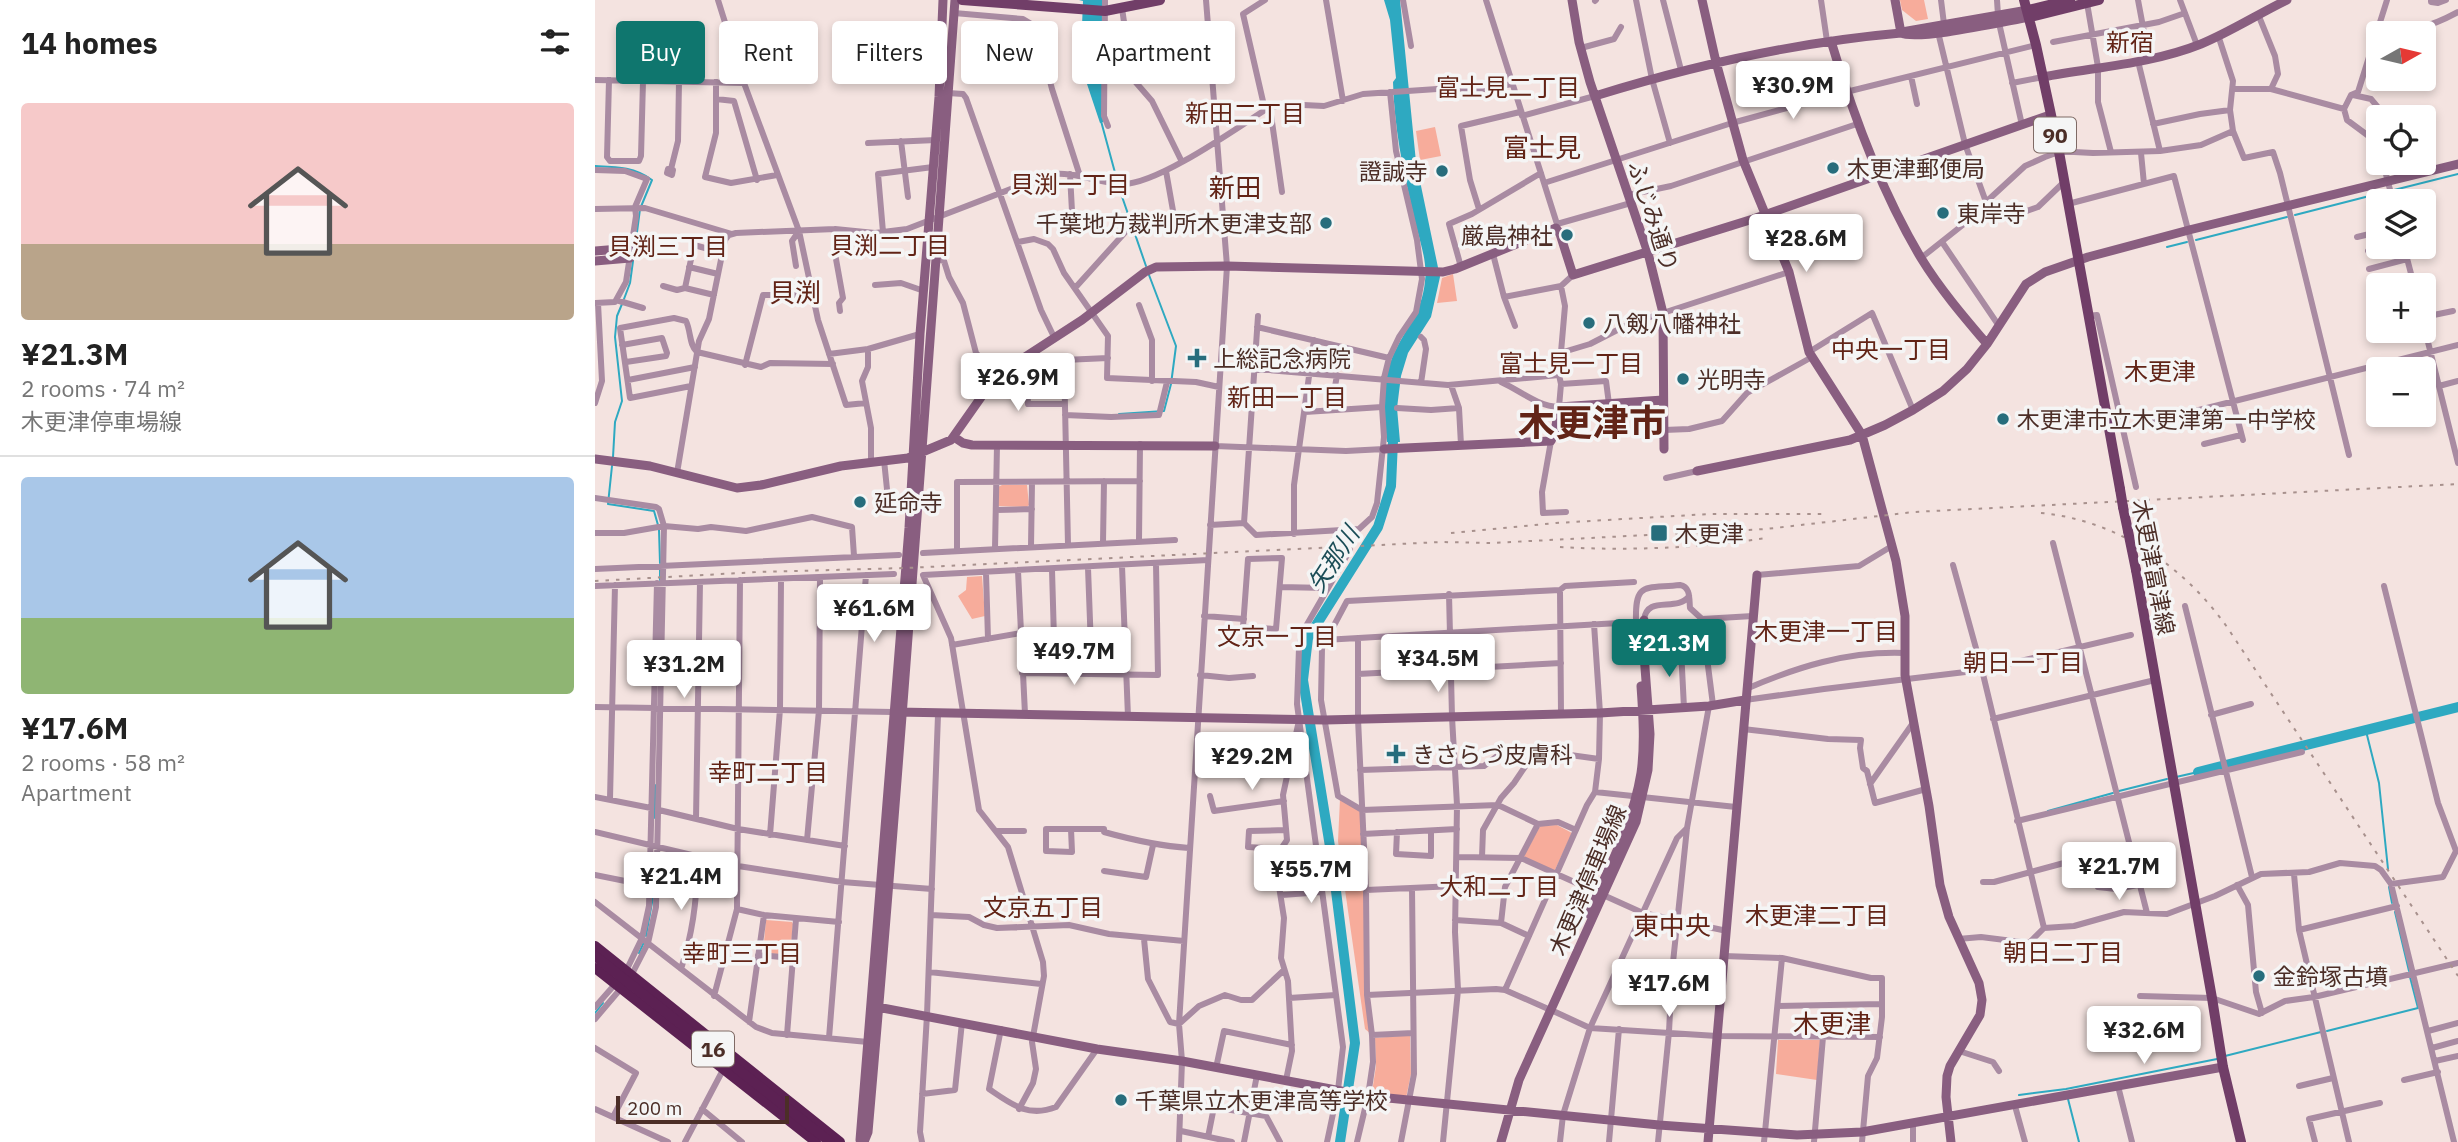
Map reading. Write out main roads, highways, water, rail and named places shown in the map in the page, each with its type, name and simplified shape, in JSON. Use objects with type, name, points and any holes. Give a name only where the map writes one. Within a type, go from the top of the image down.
[{"type":"highway","name":"16","points":[[595,946],[845,1142]]},
{"type":"highway","name":"16","points":[[595,956],[830,1142]]},
{"type":"highway","name":"16","points":[[595,968],[816,1142]]},
{"type":"highway","name":"16","points":[[630,972],[840,1142]]},
{"type":"main road","points":[[962,0],[1077,10],[1105,6],[1122,8],[1160,0]]},
{"type":"main road","points":[[2027,9],[2070,0]]},
{"type":"main road","points":[[2027,9],[2099,0]]},
{"type":"main road","name":"木更津富津線","points":[[2027,9],[2059,152],[2223,1067],[2241,1142]]},
{"type":"water","points":[[1079,0],[1103,0],[1103,21],[1082,21],[1083,1]]},
{"type":"water","points":[[1384,0],[1400,0],[1416,162],[1440,277],[1431,317],[1408,353],[1401,376],[1397,408],[1400,442],[1387,442],[1384,410],[1386,379],[1392,358],[1420,303],[1426,273],[1400,148],[1395,115],[1393,82],[1396,78],[1390,20]]},
{"type":"water","points":[[1087,84],[1103,84],[1103,122],[1100,123]]},
{"type":"waterway","points":[[1101,121],[1117,180]]},
{"type":"waterway","points":[[595,166],[632,170],[652,180],[640,209],[634,255]]},
{"type":"waterway","points":[[2398,189],[2458,174]]},
{"type":"waterway","points":[[1118,185],[1146,266]]},
{"type":"waterway","points":[[2295,215],[2366,197]]},
{"type":"waterway","points":[[2196,240],[2287,217]]},
{"type":"waterway","points":[[2167,247],[2187,242]]},
{"type":"waterway","points":[[624,299],[630,283],[633,261]]},
{"type":"waterway","points":[[1119,414],[1164,411],[1171,384],[1176,346],[1149,275]]},
{"type":"waterway","points":[[613,457],[615,422],[622,401],[615,337],[617,316],[622,304]]},
{"type":"waterway","name":"矢那川","points":[[1340,1142],[1355,1043],[1332,859],[1303,680],[1308,638],[1378,527],[1391,486],[1393,441]]},
{"type":"waterway","points":[[612,466],[608,504],[654,511],[658,525]]},
{"type":"waterway","points":[[659,530],[660,563]]},
{"type":"waterway","points":[[660,568],[660,580]]},
{"type":"waterway","points":[[2198,772],[2458,707]]},
{"type":"waterway","points":[[2366,731],[2379,783],[2388,869]]},
{"type":"waterway","points":[[2176,777],[2198,772]]},
{"type":"waterway","points":[[2119,791],[2167,779]]},
{"type":"waterway","points":[[655,785],[655,818]]},
{"type":"waterway","points":[[2048,811],[2113,793]]},
{"type":"waterway","points":[[2389,887],[2392,903]]},
{"type":"waterway","points":[[646,936],[653,897]]},
{"type":"waterway","points":[[2395,912],[2409,971]]},
{"type":"waterway","points":[[639,953],[644,942]]},
{"type":"waterway","points":[[2327,1031],[2418,1008],[2410,977]]},
{"type":"waterway","points":[[595,1013],[603,1003]]},
{"type":"waterway","points":[[2225,1056],[2321,1032]]},
{"type":"waterway","points":[[2019,1095],[2066,1089],[2217,1059]]},
{"type":"waterway","points":[[2068,1099],[2079,1142]]},
{"type":"railway","points":[[595,581],[1766,529],[1914,512],[2458,484]]},
{"type":"railway","points":[[2041,513],[2069,517],[2122,536],[2169,566],[2210,605],[2458,976]]},
{"type":"railway","points":[[1451,533],[1556,523],[1709,514],[1825,514]]},
{"type":"railway","points":[[1560,547],[1663,548],[1766,538]]},
{"type":"place","name":"木更津郵便局","points":[[1833,168]]},
{"type":"place","name":"證誠寺","points":[[1442,171]]},
{"type":"place","name":"東岸寺","points":[[1943,213]]},
{"type":"place","name":"千葉地方裁判所木更津支部","points":[[1326,223]]},
{"type":"place","name":"厳島神社","points":[[1567,235]]},
{"type":"place","name":"八剱八幡神社","points":[[1589,323]]},
{"type":"place","name":"上総記念病院","points":[[1197,358]]},
{"type":"place","name":"光明寺","points":[[1683,379]]},
{"type":"place","name":"木更津市立木更津第一中学校","points":[[2003,419]]},
{"type":"place","name":"延命寺","points":[[860,502]]},
{"type":"place","name":"木更津","points":[[1659,533]]},
{"type":"place","name":"きさらづ皮膚科","points":[[1396,754]]},
{"type":"place","name":"金鈴塚古墳","points":[[2259,976]]},
{"type":"place","name":"千葉県立木更津高等学校","points":[[1121,1100]]},
{"type":"district","name":"新宿","points":[[2130,42]]},
{"type":"district","name":"富士見二丁目","points":[[1508,87]]},
{"type":"district","name":"新田二丁目","points":[[1245,113]]},
{"type":"district","name":"富士見","points":[[1542,147]]},
{"type":"district","name":"貝渕一丁目","points":[[1070,184]]},
{"type":"district","name":"新田","points":[[1235,187]]},
{"type":"district","name":"貝渕二丁目","points":[[890,245]]},
{"type":"district","name":"貝渕三丁目","points":[[668,246]]},
{"type":"district","name":"貝渕","points":[[795,292]]},
{"type":"district","name":"中央一丁目","points":[[1891,349]]},
{"type":"district","name":"富士見一丁目","points":[[1571,363]]},
{"type":"district","name":"木更津","points":[[2160,371]]},
{"type":"district","name":"新田一丁目","points":[[1287,397]]},
{"type":"district","name":"木更津市","points":[[1592,422]]},
{"type":"district","name":"木更津一丁目","points":[[1826,631]]},
{"type":"district","name":"文京一丁目","points":[[1277,636]]},
{"type":"district","name":"朝日一丁目","points":[[2023,662]]},
{"type":"district","name":"幸町二丁目","points":[[768,772]]},
{"type":"district","name":"大和二丁目","points":[[1499,886]]},
{"type":"district","name":"文京五丁目","points":[[1043,907]]},
{"type":"district","name":"木更津二丁目","points":[[1817,915]]},
{"type":"district","name":"東中央","points":[[1672,925]]},
{"type":"district","name":"朝日二丁目","points":[[2063,952]]},
{"type":"district","name":"幸町三丁目","points":[[742,953]]},
{"type":"district","name":"木更津","points":[[1832,1023]]}]
